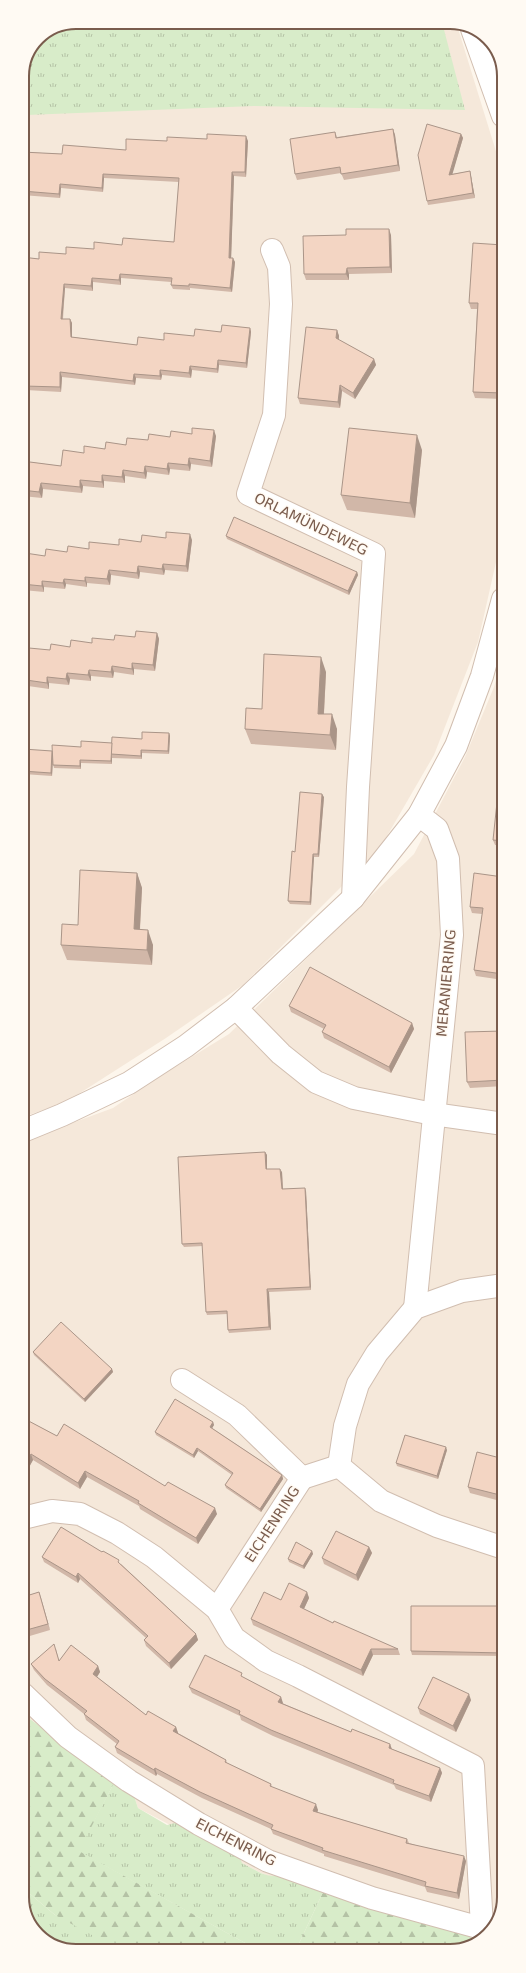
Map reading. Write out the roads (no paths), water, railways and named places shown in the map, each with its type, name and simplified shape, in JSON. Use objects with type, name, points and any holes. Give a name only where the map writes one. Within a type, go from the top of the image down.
[{"type":"street","points":[[475,36],[497,99]]},
{"type":"street","name":"ORLAMÜNDEWEG","points":[[272,250],[279,267],[281,304],[274,415],[248,494],[374,554],[358,786],[353,898]]},
{"type":"street","points":[[29,1129],[62,1115],[129,1083],[186,1046],[236,1008],[353,898],[419,815],[456,746],[482,676],[497,621]]},
{"type":"street","name":"MERANIERRING","points":[[415,1308],[433,1114],[452,935],[448,859],[437,829],[419,815]]},
{"type":"street","points":[[236,1008],[281,1054],[316,1082],[354,1098],[433,1114],[497,1123]]},
{"type":"street","points":[[339,1466],[345,1426],[358,1384],[377,1353],[415,1308],[462,1291],[497,1286]]},
{"type":"street","points":[[182,1380],[236,1415],[302,1478],[339,1466]]},
{"type":"street","points":[[339,1466],[381,1501],[437,1526],[497,1546]]},
{"type":"street","name":"EICHENRING","points":[[217,1609],[302,1478]]},
{"type":"street","name":"EICHENRING","points":[[29,1517],[52,1511],[80,1514],[117,1533],[154,1557],[217,1609],[234,1638],[266,1662],[298,1676],[473,1766],[487,1926]]},
{"type":"street","name":"EICHENRING","points":[[29,1700],[68,1737],[129,1781],[199,1824],[268,1860],[372,1898],[485,1928]]}]
